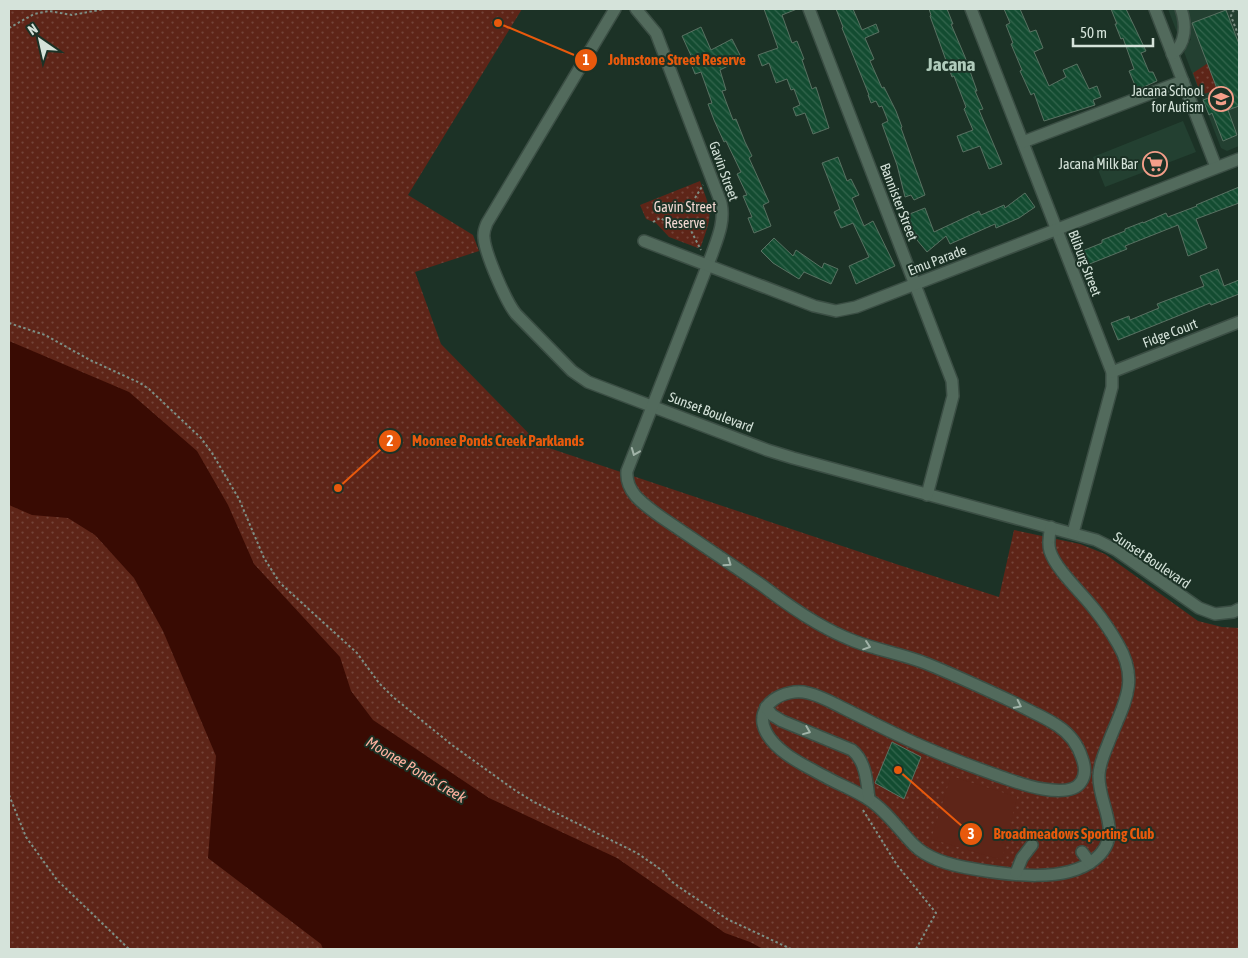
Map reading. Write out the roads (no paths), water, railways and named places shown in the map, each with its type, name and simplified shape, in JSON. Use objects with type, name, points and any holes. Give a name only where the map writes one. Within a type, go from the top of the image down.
[{"type":"street","name":"Sunset Boulevard","points":[[615,9],[487,223],[484,232],[484,239],[512,309],[572,371],[588,382],[767,450],[1096,540],[1116,550],[1199,608],[1215,614],[1224,614],[1239,609]]},
{"type":"street","name":"Gavin Street","points":[[636,9],[656,33],[723,211],[721,227],[707,265],[627,471],[626,479],[629,487],[642,502],[817,623],[849,639],[923,662],[974,684],[1060,727],[1073,740],[1080,752],[1085,770],[1082,782],[1070,790],[1042,789],[1024,785],[906,740],[824,698],[804,691],[779,694],[766,707]]},
{"type":"street","name":"Bannister Street","points":[[809,9],[953,387],[953,396],[927,495]]},
{"type":"street","name":"Bliburg Street","points":[[971,9],[1112,372],[1112,387],[1073,533]]},
{"type":"street","points":[[1155,9],[1216,167]]},
{"type":"street","points":[[1172,54],[1177,51],[1184,37],[1184,19],[1181,9]]},
{"type":"street","points":[[1023,142],[1183,82]]},
{"type":"street","name":"Emu Parade","points":[[644,241],[814,306],[836,311],[856,307],[915,285],[1239,158]]},
{"type":"street","name":"Fidge Court","points":[[1112,372],[1239,322]]},
{"type":"street","points":[[766,707],[762,721],[764,729],[770,739],[780,749],[808,768],[867,798],[924,854],[949,864],[967,868],[1016,874],[1061,873],[1074,871],[1090,863],[1103,852],[1109,837],[1108,815],[1100,788],[1099,774],[1102,759],[1130,684],[1129,670],[1126,658],[1098,613],[1064,573],[1051,554],[1048,547],[1051,527]]},
{"type":"street","points":[[766,707],[772,715],[782,721],[852,750],[858,755],[863,765],[867,798]]},
{"type":"street","points":[[1016,874],[1022,858],[1032,845]]},
{"type":"street","points":[[1082,852],[1090,863]]},
{"type":"water","name":"Moonee Ponds Creek","points":[[9,341],[129,392],[197,451],[228,505],[254,564],[340,657],[351,691],[373,720],[489,798],[617,858],[725,933],[763,949],[323,949],[321,944],[208,858],[216,756],[163,631],[134,578],[95,535],[68,518],[32,515],[9,505]]},
{"type":"place","name":"Johnstone Street Reserve","points":[[498,23]]},
{"type":"place","name":"Jacana School for Autism","points":[[1221,99]]},
{"type":"place","name":"Jacana Milk Bar","points":[[1155,164]]},
{"type":"place","name":"Moonee Ponds Creek Parklands","points":[[338,488]]},
{"type":"place","name":"Broadmeadows Sporting Club","points":[[898,770]]},
{"type":"district","name":"Jacana","points":[[951,64]]},
{"type":"park label","name":"Gavin Street Reserve","points":[[685,216]]}]
